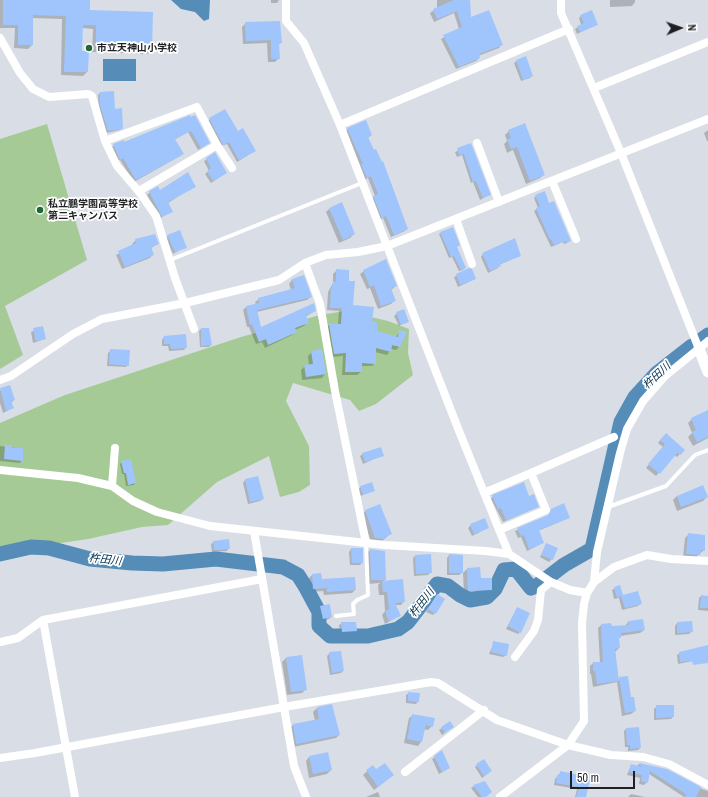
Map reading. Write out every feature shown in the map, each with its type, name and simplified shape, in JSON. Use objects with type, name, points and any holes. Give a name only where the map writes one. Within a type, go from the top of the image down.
[{"type":"street","points":[[286,0],[286,21],[304,44],[340,125],[509,554]]},
{"type":"street","points":[[561,0],[561,13],[621,153],[708,372]]},
{"type":"street","points":[[340,125],[569,30]]},
{"type":"street","points":[[0,38],[20,73],[33,89],[49,97],[90,94],[106,141],[117,166],[139,191],[156,216],[169,260],[194,329]]},
{"type":"street","points":[[594,88],[708,42]]},
{"type":"street","points":[[106,141],[197,107],[217,145],[232,168]]},
{"type":"street","points":[[0,380],[11,376],[73,334],[102,319],[186,304],[279,280],[305,263],[326,255],[358,252],[387,246],[708,119]]},
{"type":"street","points":[[478,143],[499,202]]},
{"type":"street","points":[[139,191],[217,145]]},
{"type":"street","points":[[552,181],[576,239]]},
{"type":"street","points":[[456,219],[472,264]]},
{"type":"street","points":[[305,263],[320,304],[335,391],[366,543]]},
{"type":"street","points":[[594,582],[597,552],[627,429],[643,401],[664,377],[708,341]]},
{"type":"street","points":[[484,493],[614,437]]},
{"type":"street","points":[[112,486],[115,448]]},
{"type":"street","points":[[0,470],[78,478],[112,486],[133,501],[157,512],[210,526],[366,543],[486,551],[509,554],[547,579],[570,590],[587,593]]},
{"type":"street","points":[[499,530],[546,510],[532,472]]},
{"type":"street","points":[[254,531],[294,766],[306,797]]},
{"type":"street","points":[[500,797],[568,745],[584,721],[582,623],[587,593],[594,582],[614,567],[647,555],[671,559],[708,560]]},
{"type":"street","points":[[0,642],[18,638],[42,620],[262,579]]},
{"type":"street","points":[[515,656],[534,631],[538,620],[541,590],[547,579]]},
{"type":"street","points":[[42,620],[74,797]]},
{"type":"street","points":[[0,758],[284,706],[431,682],[438,683],[484,710],[497,720],[568,745],[611,755],[643,756],[669,764],[708,785]]},
{"type":"street","points":[[405,772],[484,710]]},
{"type":"lane","points":[[169,260],[362,182]]},
{"type":"lane","points":[[608,507],[666,486],[695,455],[708,450]]},
{"type":"lane","points":[[336,616],[354,614],[353,604],[357,600],[368,595],[366,543]]},
{"type":"green space","name":"私立鵬学園高等学校 第二キャンパス","points":[[47,124],[87,260],[5,306],[23,355],[0,369],[0,139]]},
{"type":"green space","points":[[345,311],[388,321],[409,329],[408,353],[413,375],[376,404],[359,411],[350,400],[293,383],[286,401],[309,446],[310,485],[299,492],[280,497],[269,456],[217,482],[168,525],[142,527],[88,539],[20,549],[0,548],[0,423],[65,395],[241,337],[320,315]]},
{"type":"water","points":[[171,0],[210,0],[209,19],[204,21],[195,12],[181,9]]},
{"type":"water","points":[[103,59],[136,59],[136,81],[103,81]]},
{"type":"building","points":[[3,0],[90,0],[90,10],[153,12],[152,50],[96,49],[96,25],[83,25],[82,51],[89,51],[88,72],[64,72],[66,16],[33,15],[33,45],[18,45],[18,25],[3,25]]},
{"type":"building","points":[[454,0],[470,0],[471,17],[489,10],[503,45],[479,54],[480,58],[459,67],[443,35],[462,27],[457,11],[437,19],[433,9]]},
{"type":"building","points":[[592,10],[598,25],[580,32],[577,26],[584,23],[580,15]]},
{"type":"building","points":[[280,21],[282,43],[279,43],[280,59],[271,59],[271,40],[246,41],[245,22]]},
{"type":"building","points":[[526,56],[533,76],[523,80],[516,60]]},
{"type":"building","points":[[114,91],[115,109],[122,108],[123,129],[108,131],[100,105],[100,92]]},
{"type":"building","points":[[225,109],[238,131],[243,128],[256,151],[239,160],[229,142],[223,145],[209,118]]},
{"type":"building","points":[[190,115],[191,117],[195,115],[210,143],[201,148],[191,131],[175,139],[184,154],[136,180],[123,158],[120,160],[113,144],[124,140],[124,142]]},
{"type":"building","points":[[366,120],[372,135],[368,137],[374,150],[376,149],[382,162],[383,161],[408,229],[394,235],[386,216],[382,218],[373,196],[378,194],[371,176],[367,178],[361,164],[363,164],[347,128]]},
{"type":"building","points":[[525,123],[545,175],[530,181],[517,147],[511,149],[507,139],[511,138],[508,130]]},
{"type":"building","points":[[471,143],[491,195],[483,198],[476,181],[473,182],[464,154],[459,155],[457,148]]},
{"type":"building","points":[[215,152],[227,173],[213,181],[207,171],[211,168],[206,158]]},
{"type":"building","points":[[188,172],[196,187],[168,202],[173,212],[162,217],[149,191],[158,186],[160,190]]},
{"type":"building","points":[[545,191],[549,203],[554,201],[571,241],[554,245],[551,239],[550,240],[536,208],[540,206],[535,195]]},
{"type":"building","points":[[342,202],[355,234],[343,240],[329,208]]},
{"type":"building","points":[[453,227],[460,245],[457,247],[466,268],[461,270],[454,256],[451,257],[440,232]]},
{"type":"building","points":[[180,230],[187,248],[175,252],[167,235]]},
{"type":"building","points":[[155,234],[159,244],[151,247],[154,255],[125,267],[118,251],[136,243],[135,239]]},
{"type":"building","points":[[515,238],[521,256],[500,264],[501,266],[490,271],[482,253]]},
{"type":"building","points":[[386,259],[397,286],[391,288],[396,301],[381,306],[374,285],[370,287],[363,270]]},
{"type":"building","points":[[469,268],[472,269],[476,279],[460,285],[456,274]]},
{"type":"building","points":[[336,269],[349,270],[349,281],[355,281],[353,305],[374,307],[372,322],[377,322],[377,331],[398,337],[399,330],[407,332],[400,347],[392,345],[391,352],[376,348],[376,364],[362,363],[362,372],[345,372],[346,353],[334,354],[329,324],[341,324],[342,308],[330,308],[331,288],[333,281],[336,282]]},
{"type":"building","points":[[304,275],[312,297],[257,310],[261,327],[314,303],[316,311],[306,315],[309,323],[295,328],[297,332],[268,345],[266,339],[259,342],[252,324],[250,325],[246,306],[259,303],[258,298],[295,288],[292,279]]},
{"type":"building","points":[[404,309],[409,322],[401,325],[396,312]]},
{"type":"building","points":[[43,326],[46,339],[36,341],[33,328]]},
{"type":"building","points":[[201,328],[209,328],[212,345],[201,346]]},
{"type":"building","points":[[186,334],[187,348],[171,349],[170,344],[164,344],[164,336]]},
{"type":"building","points":[[110,349],[130,350],[129,366],[109,364]]},
{"type":"building","points":[[322,349],[326,374],[306,377],[304,365],[313,364],[311,351]]},
{"type":"building","points":[[10,385],[15,400],[11,401],[14,408],[6,411],[0,388]]},
{"type":"building","points":[[708,410],[708,437],[697,442],[692,432],[696,430],[691,418]]},
{"type":"building","points":[[666,433],[685,450],[681,455],[678,452],[660,474],[648,464],[665,444],[660,440]]},
{"type":"building","points":[[5,445],[12,445],[12,448],[23,448],[23,461],[4,459]]},
{"type":"building","points":[[381,447],[384,456],[365,462],[362,453]]},
{"type":"building","points":[[131,459],[136,483],[128,485],[126,473],[124,473],[121,461]]},
{"type":"building","points":[[258,476],[264,499],[250,502],[245,479]]},
{"type":"building","points":[[372,482],[375,491],[363,495],[360,486]]},
{"type":"building","points":[[524,482],[529,496],[534,494],[539,507],[506,520],[501,508],[498,509],[492,495]]},
{"type":"building","points":[[703,485],[708,497],[681,507],[677,496]]},
{"type":"building","points":[[564,503],[570,518],[539,530],[544,543],[529,549],[524,535],[521,536],[517,528],[548,515],[551,509]]},
{"type":"building","points":[[380,504],[392,534],[385,537],[385,539],[375,538],[365,510]]},
{"type":"building","points":[[485,518],[489,528],[474,534],[470,524]]},
{"type":"building","points":[[688,533],[705,535],[705,551],[701,550],[700,555],[686,554]]},
{"type":"building","points":[[229,539],[230,549],[214,550],[213,541]]},
{"type":"building","points":[[546,543],[558,548],[553,560],[541,555]]},
{"type":"building","points":[[351,548],[363,548],[363,563],[352,563]]},
{"type":"building","points":[[370,549],[385,551],[386,580],[371,580]]},
{"type":"building","points":[[431,554],[432,573],[416,574],[415,555]]},
{"type":"building","points":[[449,554],[463,555],[463,573],[449,573]]},
{"type":"building","points":[[480,567],[481,578],[492,578],[492,590],[468,591],[467,568]]},
{"type":"building","points":[[321,573],[322,579],[355,577],[356,590],[327,592],[327,588],[313,589],[312,574]]},
{"type":"building","points":[[403,579],[405,602],[395,603],[401,616],[389,621],[385,611],[389,609],[387,592],[383,592],[382,581]]},
{"type":"building","points":[[620,585],[623,595],[638,591],[642,604],[625,608],[621,596],[617,598],[614,587]]},
{"type":"building","points":[[437,594],[445,599],[436,614],[428,609]]},
{"type":"building","points":[[701,595],[708,596],[708,608],[700,608]]},
{"type":"building","points":[[330,604],[332,617],[323,619],[320,606]]},
{"type":"building","points":[[517,607],[530,613],[521,633],[508,626]]},
{"type":"building","points":[[643,619],[645,630],[621,633],[621,638],[619,638],[620,648],[615,649],[619,681],[597,684],[595,671],[593,671],[593,662],[603,662],[601,624],[611,623],[612,626],[629,625],[628,621]]},
{"type":"building","points":[[692,621],[693,632],[677,633],[677,622]]},
{"type":"building","points":[[341,622],[356,622],[357,631],[342,632]]},
{"type":"building","points":[[493,641],[509,644],[507,656],[491,652]]},
{"type":"building","points":[[708,645],[708,663],[693,665],[692,661],[680,662],[679,652]]},
{"type":"building","points":[[341,651],[344,671],[332,673],[329,652]]},
{"type":"building","points":[[302,655],[307,690],[291,692],[286,657]]},
{"type":"building","points":[[628,676],[631,697],[634,697],[636,711],[625,713],[619,677]]},
{"type":"building","points":[[408,692],[420,693],[419,702],[408,701]]},
{"type":"building","points":[[332,704],[340,735],[296,744],[293,724],[319,719],[317,707]]},
{"type":"building","points":[[656,705],[674,705],[674,717],[656,718]]},
{"type":"building","points":[[412,714],[435,718],[433,727],[426,725],[422,742],[407,739]]},
{"type":"building","points":[[450,721],[454,727],[445,733],[441,727]]},
{"type":"building","points":[[639,727],[641,748],[630,749],[630,745],[627,745],[626,728]]},
{"type":"building","points":[[442,750],[450,768],[442,772],[434,756]]},
{"type":"building","points":[[328,752],[332,770],[313,774],[309,756]]},
{"type":"building","points":[[484,759],[492,771],[484,776],[476,764]]},
{"type":"building","points":[[385,763],[394,775],[378,787],[366,770],[373,765],[376,769]]},
{"type":"building","points":[[639,763],[667,769],[701,787],[696,797],[685,797],[686,794],[650,771],[648,783],[641,781],[642,775],[629,772],[631,764],[642,767]]},
{"type":"building","points":[[560,771],[579,775],[578,778],[590,780],[586,797],[576,797],[579,787],[556,783],[557,775],[560,775]]},
{"type":"building","points":[[485,781],[492,792],[486,797],[482,797],[473,785]]},
{"type":"waterway","name":"杵田川","points":[[701,340],[708,335]]},
{"type":"waterway","name":"杵田川","points":[[0,554],[31,547],[49,548],[90,559],[132,563],[163,564],[216,559],[283,567],[298,575],[319,612],[319,626],[330,636],[368,636],[398,629],[408,622],[437,584],[448,586],[470,600],[487,597],[495,589],[504,570],[516,569],[531,588],[538,585],[564,565],[592,549],[621,422],[635,397],[656,374],[692,346]]},
{"type":"place","name":"市立天神山小学校","points":[[89,48]]},
{"type":"place","name":"私立鵬学園高等学校 第二キャンパス","points":[[40,210]]}]
